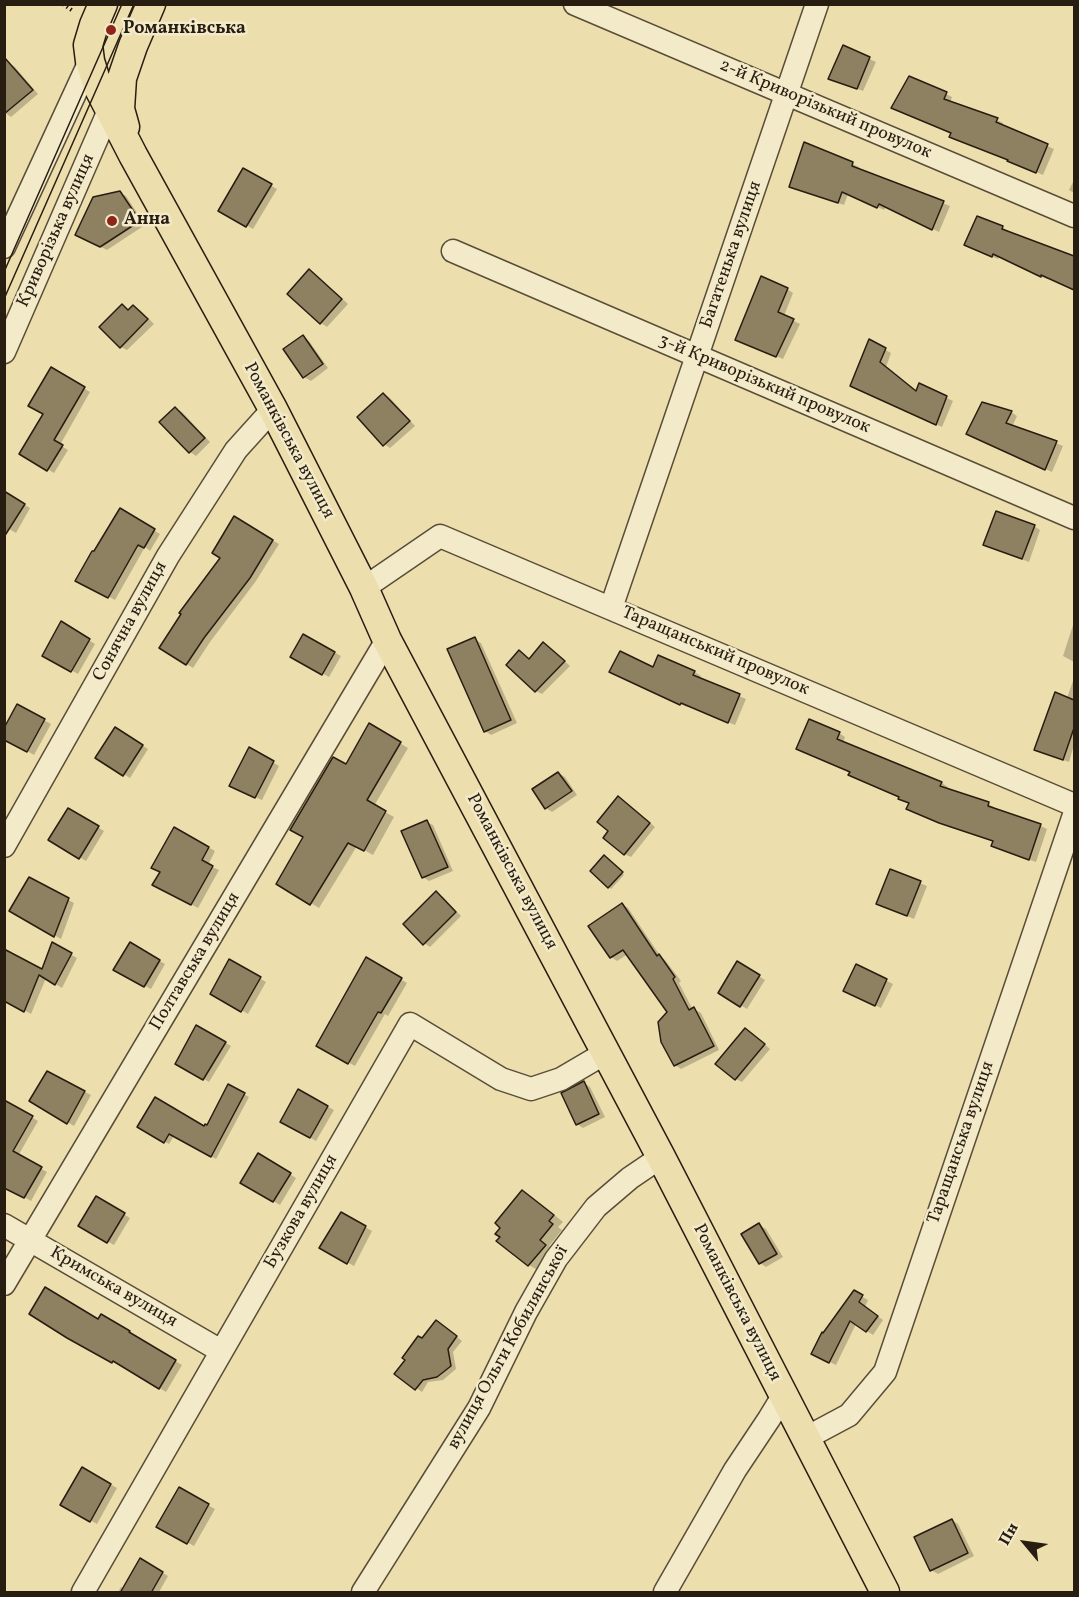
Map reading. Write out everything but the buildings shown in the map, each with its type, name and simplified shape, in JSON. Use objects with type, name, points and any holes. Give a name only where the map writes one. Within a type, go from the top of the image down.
[{"type":"main road","points":[[103,4],[88,45],[90,61],[98,87],[133,155]]},
{"type":"main road","name":"Криворізька вулиця","points":[[133,155],[120,109],[122,78],[151,4]]},
{"type":"main road","name":"Романківська вулиця","points":[[133,155],[273,408],[364,588],[387,640],[662,1157],[885,1593]]},
{"type":"street","name":"2-й Криворізький провулок","points":[[575,4],[1074,216]]},
{"type":"street","name":"Багатенька вулиця","points":[[611,608],[817,4]]},
{"type":"street","points":[[4,247],[90,61]]},
{"type":"street","name":"Криворізька вулиця","points":[[4,352],[122,78]]},
{"type":"street","name":"3-й Криворізький провулок","points":[[453,251],[1074,518]]},
{"type":"street","name":"Сонячна вулиця","points":[[4,846],[168,556],[236,450],[273,408]]},
{"type":"street","name":"Таращанський провулок","points":[[364,588],[440,536],[1074,805]]},
{"type":"street","name":"Полтавська вулиця","points":[[4,1284],[387,640]]},
{"type":"street","name":"Таращанська вулиця","points":[[806,1438],[849,1415],[885,1372],[1064,877],[1074,815]]},
{"type":"street","name":"Бузкова вулиця","points":[[83,1593],[410,1024],[501,1079],[531,1089],[561,1079],[607,1052]]},
{"type":"street","name":"вулиця Ольги Кобилянської","points":[[363,1593],[479,1407],[526,1312],[556,1259],[596,1208],[630,1178],[662,1157]]},
{"type":"street","name":"Кримська вулиця","points":[[4,1225],[222,1351]]},
{"type":"street","points":[[665,1593],[735,1470],[783,1396]]},
{"type":"tram line","points":[[4,272],[122,4]]},
{"type":"tram line","points":[[4,299],[134,4]]},
{"type":"place","name":"Романківська","points":[[111,30]]},
{"type":"place","name":"Анна","points":[[112,221]]}]
